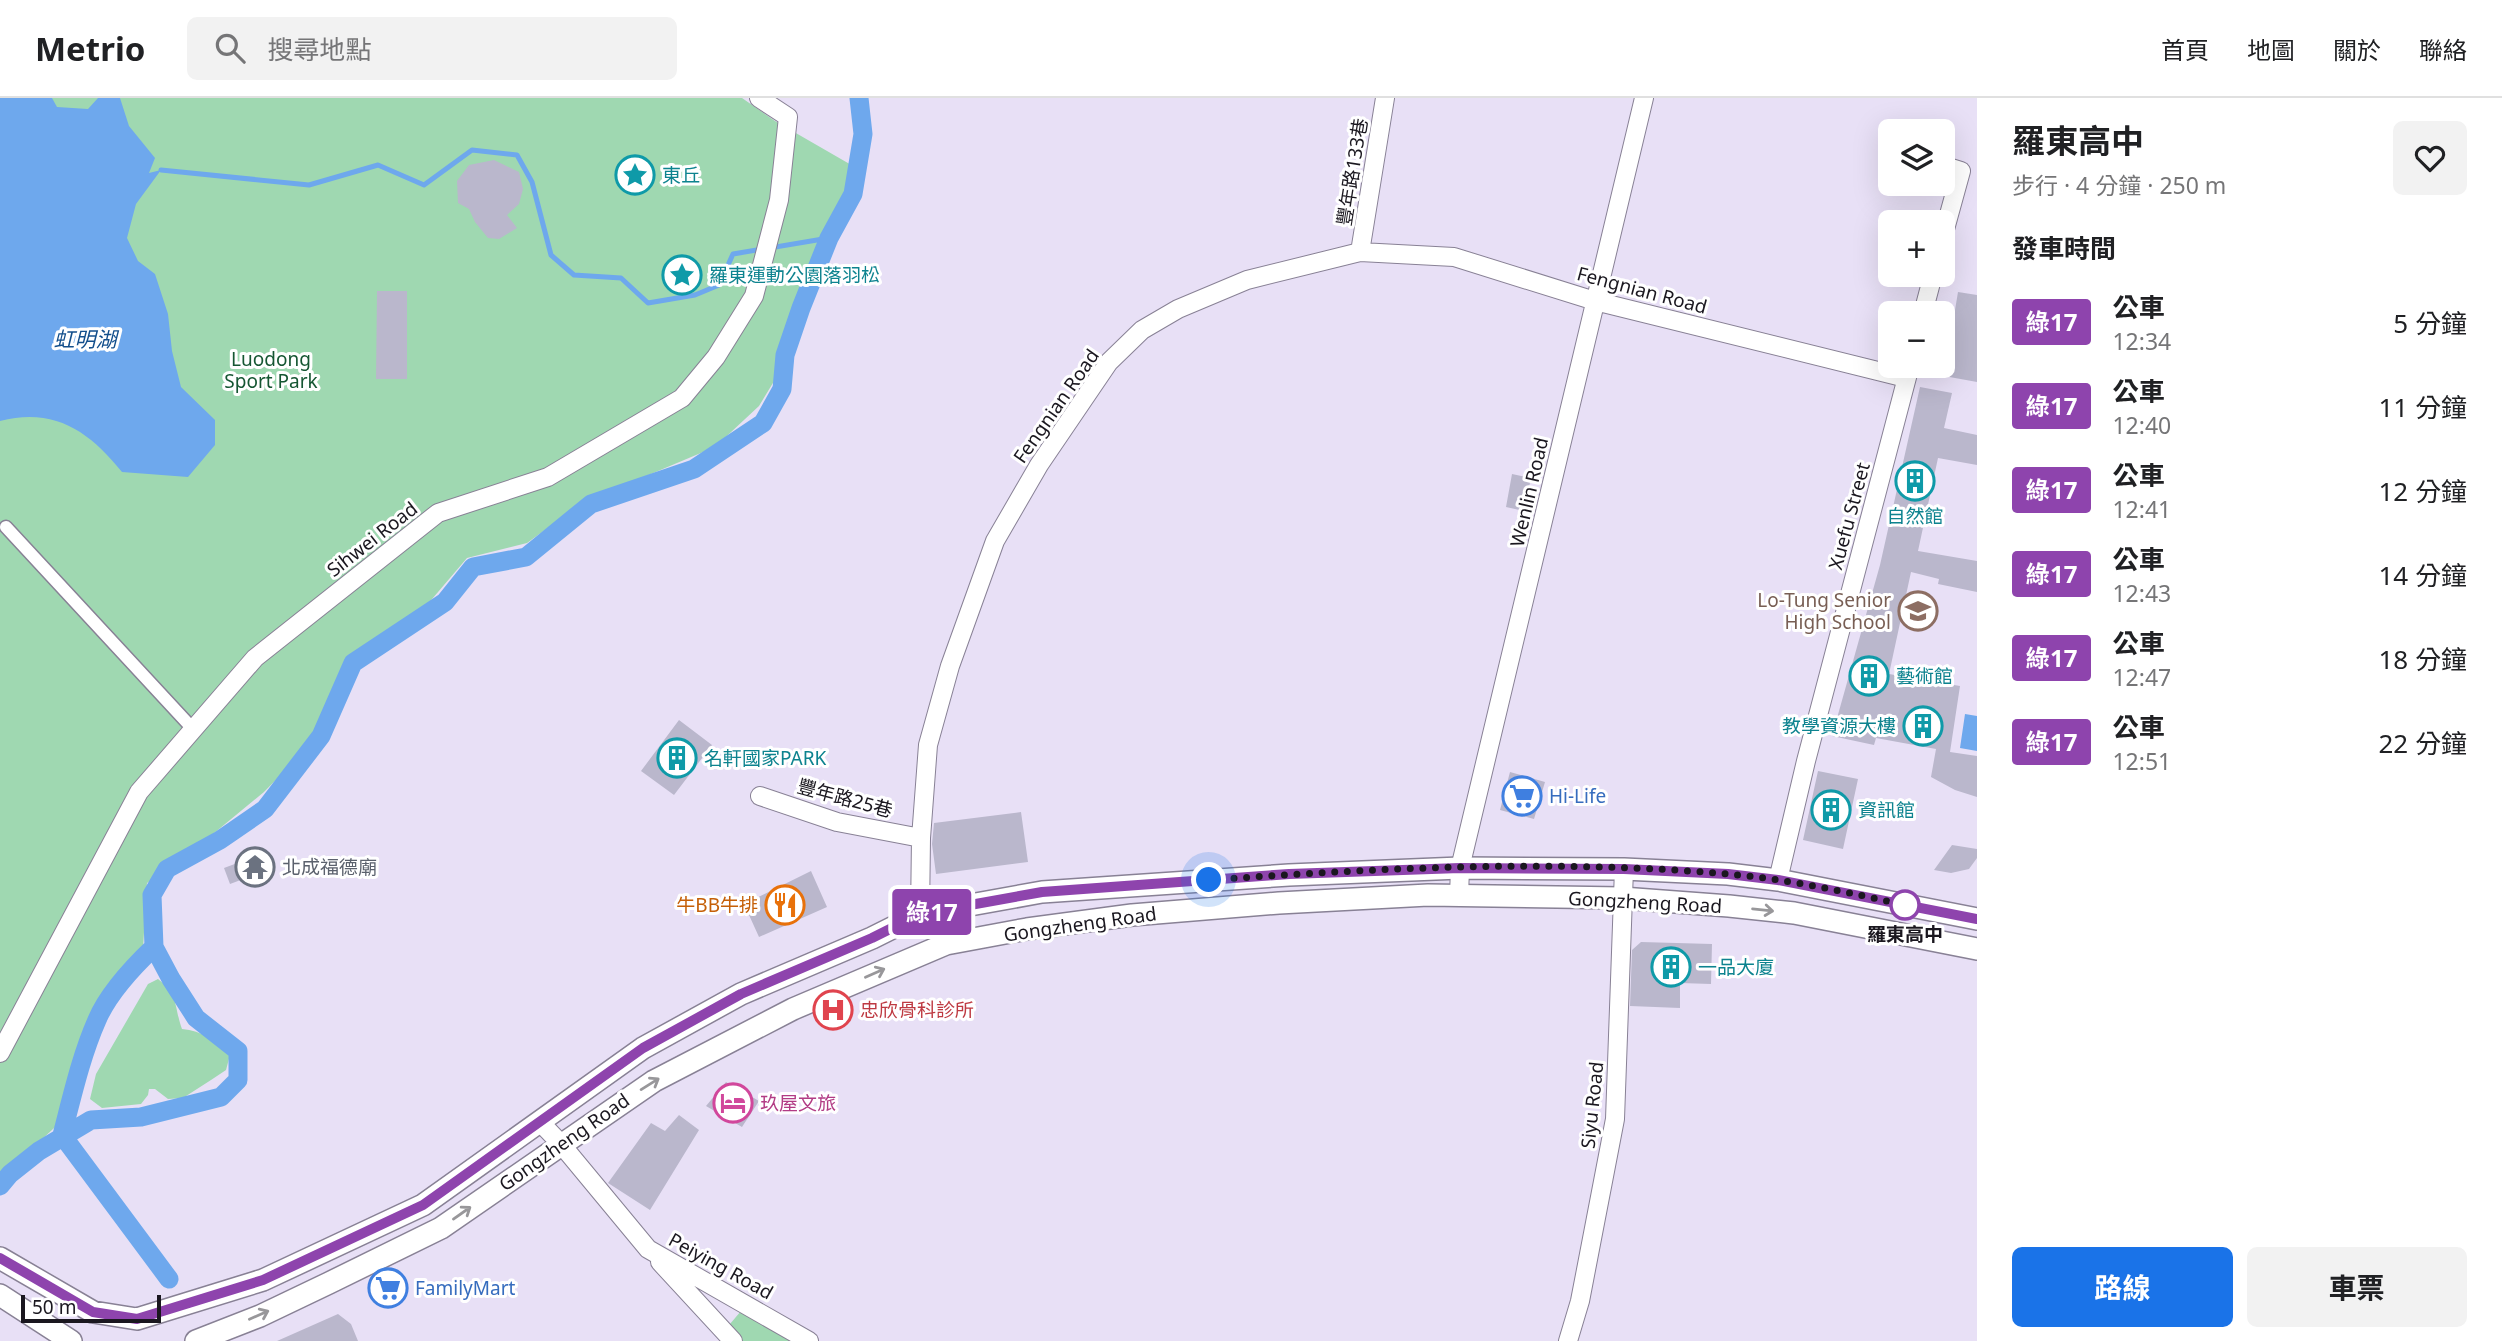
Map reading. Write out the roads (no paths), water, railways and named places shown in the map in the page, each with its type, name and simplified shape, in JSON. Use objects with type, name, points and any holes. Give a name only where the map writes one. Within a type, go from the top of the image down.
[{"type":"street","name":"Sihwei Road","points":[[0,1053],[139,792],[256,658],[438,513],[548,477],[682,398],[716,357],[754,296],[779,200],[788,117],[759,98]]},
{"type":"street","name":"豐年路133巷","points":[[1360,252],[1385,98]]},
{"type":"street","name":"Wenlin Road","points":[[1459,896],[1460,868],[1644,98]]},
{"type":"street","points":[[1955,169],[1961,171],[1955,193]]},
{"type":"street","name":"Fengnian Road","points":[[920,914],[921,838],[928,745],[950,666],[995,541],[1039,465],[1109,362],[1142,330],[1178,309],[1247,280],[1360,252],[1454,257],[1595,301],[1878,365]]},
{"type":"street","name":"Xuefu Street","points":[[1778,880],[1806,761],[1906,378]]},
{"type":"street","points":[[6,527],[193,729]]},
{"type":"street","name":"豐年路25巷","points":[[760,796],[837,822],[921,838]]},
{"type":"street","name":"Gongzheng Road","points":[[0,1258],[93,1312],[137,1319],[263,1280],[423,1205],[643,1048],[741,994],[872,938],[920,914],[1055,891],[1289,874],[1460,868],[1624,869],[1728,874],[1778,880],[1977,919]]},
{"type":"street","name":"Siyu Road","points":[[1568,1341],[1580,1301],[1615,1119],[1624,869]]},
{"type":"street","name":"Gongzheng Road","points":[[196,1341],[317,1289],[441,1227],[665,1075],[793,1009],[946,944],[1027,929],[1132,915],[1279,903],[1459,896],[1622,898],[1794,913],[1977,948]]},
{"type":"street","name":"Peiying Road","points":[[540,1122],[648,1249],[809,1341]]},
{"type":"street","points":[[648,1249],[733,1341]]},
{"type":"street","points":[[0,1296],[71,1341]]},
{"type":"street","points":[[82,1341],[93,1312]]},
{"type":"water","name":"虹明湖","points":[[0,98],[52,98],[57,107],[88,109],[98,98],[120,98],[129,126],[155,158],[149,173],[161,170],[136,204],[127,238],[138,261],[155,274],[168,314],[172,351],[181,387],[215,420],[215,445],[188,477],[122,472],[83,434],[54,420],[19,417],[0,421]]},
{"type":"water","points":[[1965,714],[1977,716],[1977,751],[1960,748]]},
{"type":"waterway","points":[[0,1186],[10,1174],[39,1151],[91,1120],[141,1117],[221,1097],[238,1080],[238,1051],[196,1018],[154,947],[152,895],[167,869],[220,840],[265,809],[321,736],[353,663],[445,602],[473,567],[526,557],[591,504],[694,469],[763,423],[782,389],[785,355],[801,308],[829,238],[853,194],[863,134],[859,98]]},
{"type":"waterway","points":[[161,170],[309,185],[378,165],[424,185],[472,150],[517,155],[532,182],[551,255],[574,275],[621,278],[648,303],[695,295],[719,285],[733,254],[829,238]]},
{"type":"waterway","points":[[154,947],[122,981],[102,1010],[82,1062],[62,1135],[169,1279]]},
{"type":"place","name":"東丘","points":[[635,175]]},
{"type":"place","name":"羅東運動公園落羽松","points":[[682,275]]},
{"type":"place","name":"自然館","points":[[1915,481]]},
{"type":"place","name":"Lo-Tung Senior High School","points":[[1918,611]]},
{"type":"place","name":"藝術館","points":[[1869,676]]},
{"type":"place","name":"教學資源大樓","points":[[1923,726]]},
{"type":"place","name":"名軒國家PARK","points":[[677,758]]},
{"type":"place","name":"Hi-Life","points":[[1522,796]]},
{"type":"place","name":"資訊館","points":[[1831,810]]},
{"type":"place","name":"北成福德廟","points":[[255,867]]},
{"type":"place","name":"牛BB牛排","points":[[785,905]]},
{"type":"place","name":"羅東高中","points":[[1905,905]]},
{"type":"place","name":"一品大廈","points":[[1671,967]]},
{"type":"place","name":"忠欣骨科診所","points":[[833,1010]]},
{"type":"place","name":"玖屋文旅","points":[[733,1103]]},
{"type":"place","name":"FamilyMart","points":[[388,1288]]},
{"type":"park label","name":"Luodong Sport Park","points":[[271,370]]}]
